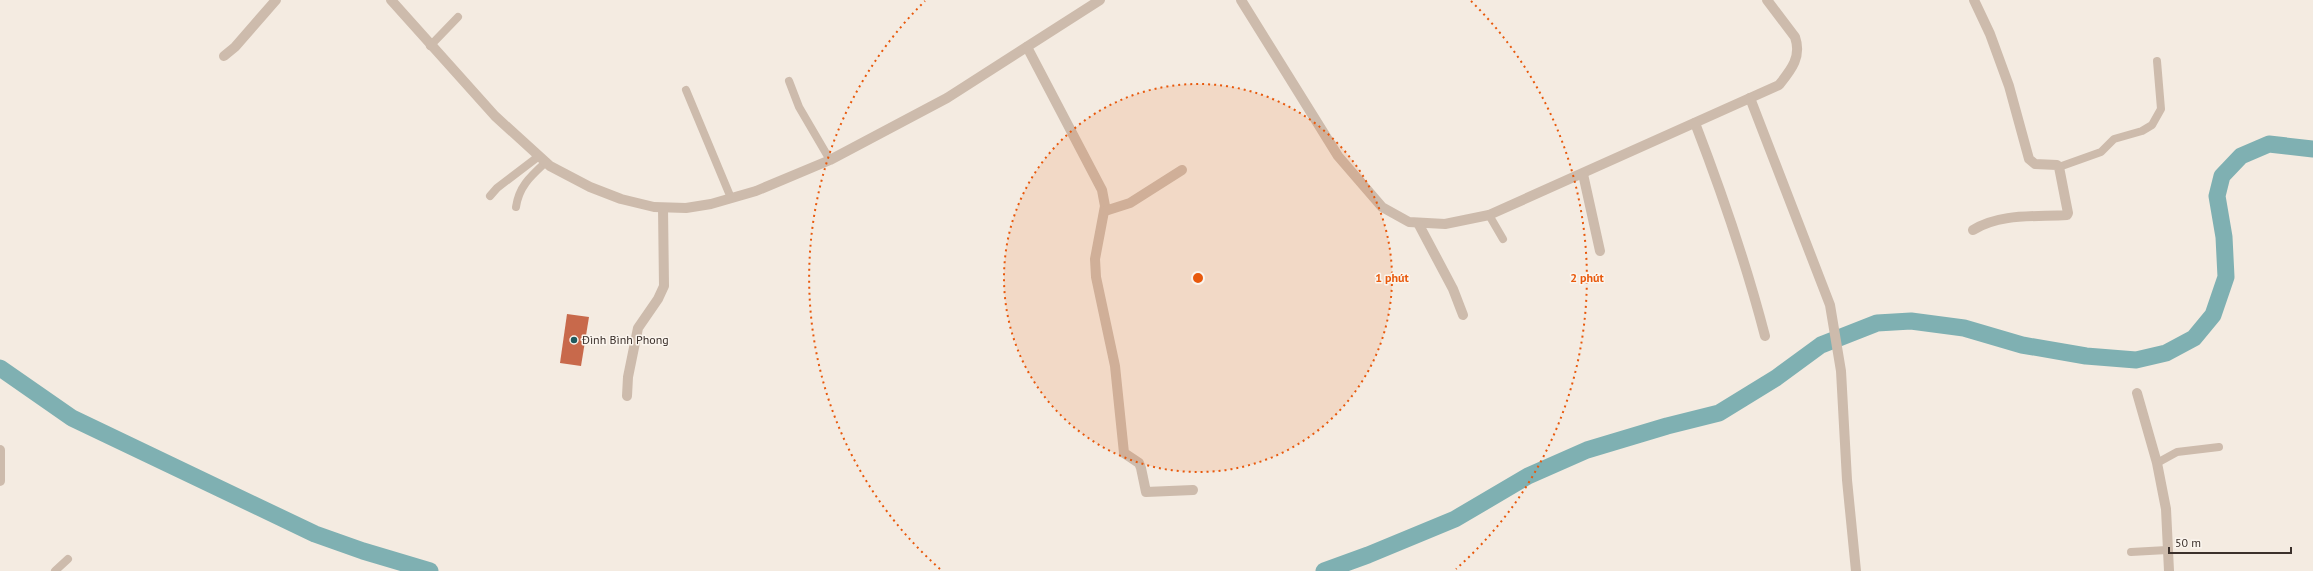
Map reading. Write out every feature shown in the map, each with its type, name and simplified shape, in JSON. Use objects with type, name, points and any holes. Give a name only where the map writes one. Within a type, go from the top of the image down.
[{"type":"street","points":[[224,56],[235,46],[276,0]]},
{"type":"street","points":[[391,0],[430,46],[495,116],[542,159],[590,187],[621,199],[663,208],[686,208],[732,198],[756,191],[830,160],[947,98],[1099,0]]},
{"type":"street","points":[[1241,0],[1338,156],[1382,207],[1409,222],[1444,224],[1489,215],[1779,85],[1796,61],[1797,44],[1795,37],[1767,0]]},
{"type":"street","points":[[1973,230],[1983,224],[1997,220],[2067,215],[2067,203],[2059,167],[2057,165],[2034,164],[2029,159],[2007,80],[1990,34],[1974,0]]},
{"type":"street","points":[[1027,47],[1102,190],[1105,211],[1095,259],[1096,277],[1115,366],[1124,453],[1139,463],[1146,492],[1193,490]]},
{"type":"street","points":[[1750,98],[1830,305],[1841,371],[1847,480],[1856,571]]},
{"type":"street","points":[[1695,123],[1721,193],[1754,294],[1765,336]]},
{"type":"street","points":[[1105,211],[1130,203],[1182,170]]},
{"type":"street","points":[[1583,174],[1600,251]]},
{"type":"street","points":[[627,396],[628,377],[638,328],[658,299],[664,286],[663,208]]},
{"type":"street","points":[[1418,223],[1453,289],[1463,315]]},
{"type":"street","points":[[2137,393],[2140,409],[2157,463],[2166,509],[2169,571]]},
{"type":"street","points":[[0,450],[0,481]]},
{"type":"lane","points":[[430,46],[458,18]]},
{"type":"lane","points":[[2059,167],[2101,152],[2114,139],[2142,131],[2152,125],[2161,110],[2157,62]]},
{"type":"lane","points":[[789,81],[799,107],[830,160]]},
{"type":"lane","points":[[686,90],[732,198]]},
{"type":"lane","points":[[490,196],[497,188],[542,159]]},
{"type":"lane","points":[[516,207],[520,189],[542,159]]},
{"type":"lane","points":[[1489,215],[1503,238]]},
{"type":"lane","points":[[2157,463],[2177,452],[2207,447],[2219,447]]},
{"type":"lane","points":[[2131,552],[2167,550]]},
{"type":"lane","points":[[55,571],[68,560]]},
{"type":"building","name":"Đình Bình Phong","points":[[567,314],[589,317],[581,366],[560,363]]},
{"type":"waterway","points":[[1324,571],[1368,555],[1455,519],[1528,476],[1587,450],[1667,426],[1719,413],[1776,378],[1821,345],[1877,323],[1911,321],[1964,328],[2022,345],[2086,356],[2136,360],[2166,353],[2194,338],[2213,315],[2226,277],[2224,237],[2217,196],[2222,176],[2241,156],[2269,144],[2313,149]]},
{"type":"waterway","points":[[0,368],[72,418],[315,534],[363,551],[430,571]]},
{"type":"place","name":"Đình Bình Phong","points":[[574,340]]}]
